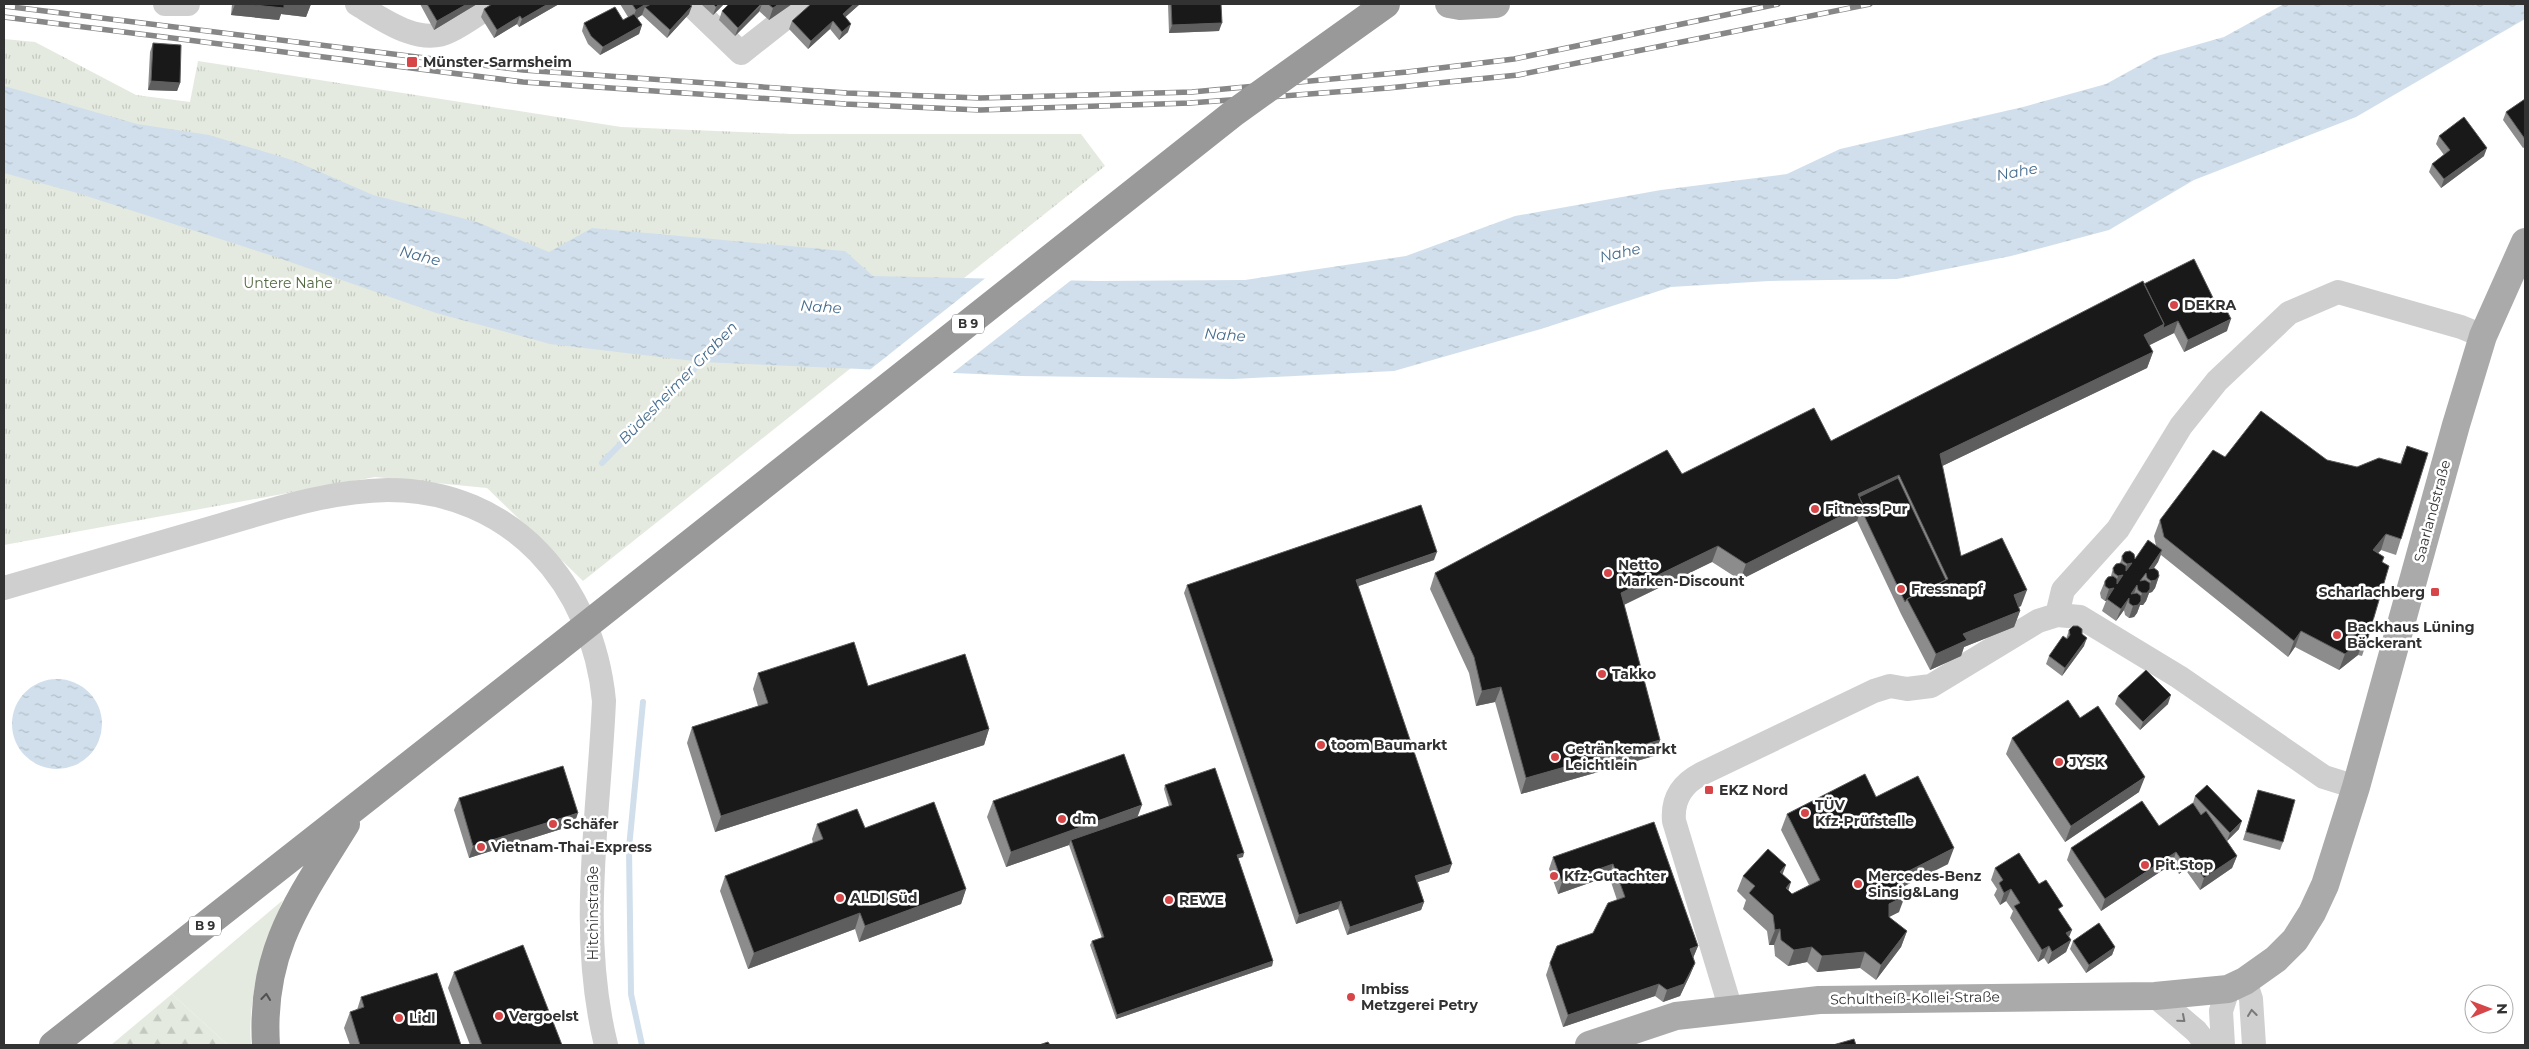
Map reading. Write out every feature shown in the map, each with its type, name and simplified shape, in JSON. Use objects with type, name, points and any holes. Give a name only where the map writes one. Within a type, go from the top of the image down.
[{"type":"highway","name":"B 9","points":[[53,1045],[357,807],[1235,112],[1386,4]]},
{"type":"highway","points":[[266,1045],[266,993],[278,943],[301,897],[357,807]]},
{"type":"main road","points":[[1449,4],[1496,4]]},
{"type":"main road","name":"Saarlandstraße","points":[[2237,985],[2276,959],[2295,940],[2312,913],[2325,885],[2356,787],[2456,425],[2483,336],[2525,242]]},
{"type":"main road","name":"Schultheiß-Kollei-Straße","points":[[1589,1045],[1676,1016],[1820,1000],[2062,995],[2155,996],[2237,985]]},
{"type":"street","points":[[165,4],[188,4]]},
{"type":"street","points":[[357,4],[387,24],[419,34],[434,35],[449,32],[493,4]]},
{"type":"street","points":[[690,4],[741,53],[803,4]]},
{"type":"street","points":[[2057,615],[2062,590],[2118,529],[2181,426],[2217,381],[2289,313],[2338,292],[2461,327],[2483,336]]},
{"type":"street","name":"Hitchinstraße","points":[[4,588],[297,502],[387,490],[414,492],[447,499],[488,515],[528,542],[545,558],[573,597],[584,618],[598,659],[604,702],[592,870],[592,957],[597,1008],[606,1045]]},
{"type":"street","points":[[1731,1010],[1674,821],[1673,810],[1678,794],[1690,779],[1874,691],[1890,686],[1907,689],[1931,686],[2038,620],[2057,615],[2080,617],[2179,678],[2324,777],[2356,787]]},
{"type":"street","points":[[2223,1045],[2221,1011],[2237,985],[2251,999],[2254,1045]]},
{"type":"street","points":[[2155,996],[2196,1031],[2207,1045]]},
{"type":"green space","name":"Untere Nahe","points":[[4,39],[35,42],[136,95],[190,102],[198,61],[621,127],[790,134],[1081,134],[1105,166],[583,581],[487,488],[375,477],[4,545]]},
{"type":"green space","points":[[283,900],[269,935],[258,971],[250,1027],[251,1045],[228,1045],[172,994]]},
{"type":"green space","points":[[172,994],[228,1045],[111,1045]]},
{"type":"water","name":"Nahe","points":[[2284,4],[2525,4],[2525,19],[2356,117],[2194,180],[2109,230],[2011,256],[1897,279],[1769,281],[1671,287],[1541,329],[1394,371],[1233,379],[1021,376],[702,362],[550,344],[436,313],[273,256],[77,193],[4,173],[4,86],[137,124],[209,135],[295,161],[373,195],[477,222],[549,252],[592,228],[845,251],[873,276],[1097,281],[1245,280],[1406,256],[1515,216],[1661,190],[1787,174],[1840,149],[2023,107],[2106,84],[2157,56],[2224,37]]},
{"type":"water","points":[[57,679],[74,682],[89,692],[99,707],[102,724],[99,741],[89,756],[74,766],[57,769],[40,766],[25,756],[15,741],[12,724],[15,707],[25,692],[40,682]]},
{"type":"pier","points":[[988,276],[1074,278],[950,375],[867,372]]},
{"type":"building","points":[[244,4],[284,4],[284,8]]},
{"type":"building","points":[[427,4],[467,4],[437,21]]},
{"type":"building","points":[[492,4],[548,4],[522,19],[520,16],[497,30],[484,9]]},
{"type":"building","points":[[632,4],[646,4],[636,10]]},
{"type":"building","points":[[651,4],[689,4],[692,6],[670,30],[645,7]]},
{"type":"building","points":[[729,4],[761,4],[738,28],[722,11]]},
{"type":"building","points":[[768,4],[779,4],[773,8]]},
{"type":"building","points":[[811,4],[854,4],[843,14],[851,24],[842,32],[833,21],[811,41],[792,21]]},
{"type":"building","points":[[1171,4],[1221,4],[1222,23],[1172,25]]},
{"type":"building","points":[[615,7],[623,20],[634,14],[642,25],[603,47],[591,36],[584,23]]},
{"type":"building","points":[[153,43],[181,45],[180,83],[151,81]]},
{"type":"building","points":[[2525,99],[2525,139],[2506,112]]},
{"type":"building","points":[[2464,117],[2487,148],[2444,179],[2432,164],[2450,150],[2439,136]]},
{"type":"building","name":"DEKRA","points":[[2194,259],[2216,304],[2222,301],[2231,319],[2188,340],[2178,321],[2163,328],[2164,324],[2144,284]]},
{"type":"building","points":[[2143,281],[2164,324],[2144,335],[2153,352],[1940,454],[1961,556],[2002,538],[2027,590],[2014,595],[2020,611],[1963,634],[1967,640],[1936,654],[1907,599],[1948,579],[1899,475],[1858,494],[1863,505],[1746,564],[1718,546],[1621,593],[1660,740],[1526,778],[1501,687],[1482,691],[1474,657],[1435,573],[1667,450],[1682,474],[1814,408],[1831,441]]},
{"type":"building","points":[[2261,411],[2327,460],[2357,467],[2379,458],[2401,464],[2407,446],[2428,453],[2401,539],[2386,534],[2373,550],[2384,557],[2382,562],[2389,566],[2367,641],[2364,639],[2345,654],[2301,631],[2294,641],[2164,537],[2160,520],[2213,450],[2225,457]]},
{"type":"building","points":[[1898,478],[1946,580],[1907,599],[1905,602],[1861,509],[1863,505],[1859,497]]},
{"type":"building","name":"toom Baumarkt","points":[[1421,505],[1437,552],[1356,580],[1452,864],[1415,876],[1424,902],[1350,927],[1341,901],[1299,915],[1187,585]]},
{"type":"building","points":[[2148,540],[2162,550],[2149,569],[2154,568],[2158,571],[2159,576],[2156,580],[2151,581],[2147,578],[2146,573],[2140,581],[2145,580],[2150,583],[2150,589],[2147,593],[2142,593],[2138,590],[2137,585],[2131,594],[2137,593],[2141,596],[2141,601],[2138,605],[2133,606],[2129,603],[2129,598],[2121,609],[2107,599],[2114,588],[2109,589],[2105,586],[2105,581],[2108,577],[2113,576],[2117,579],[2117,584],[2123,575],[2118,576],[2114,573],[2113,568],[2116,564],[2121,563],[2126,566],[2126,571],[2132,563],[2127,564],[2123,561],[2122,556],[2125,552],[2130,551],[2134,554],[2135,559]]},
{"type":"building","points":[[2073,626],[2078,626],[2082,629],[2082,634],[2087,638],[2065,668],[2049,656],[2063,636],[2067,639],[2070,635],[2069,630]]},
{"type":"building","points":[[854,642],[868,686],[965,654],[989,729],[721,816],[692,727],[768,703],[758,673]]},
{"type":"building","points":[[2146,670],[2171,695],[2143,722],[2118,696]]},
{"type":"building","points":[[2068,700],[2080,718],[2098,706],[2145,777],[2071,826],[2012,738]]},
{"type":"building","name":"dm","points":[[1124,754],[1142,805],[1011,852],[993,801]]},
{"type":"building","points":[[563,766],[578,813],[473,846],[459,798]]},
{"type":"building","name":"REWE","points":[[1215,768],[1244,853],[1237,855],[1273,961],[1117,1015],[1092,941],[1104,937],[1071,840],[1172,805],[1165,785]]},
{"type":"building","name":"Mercedes-Benz Sinsig&Lang","points":[[1865,774],[1876,797],[1918,776],[1954,848],[1895,878],[1905,896],[1889,904],[1889,917],[1907,931],[1881,965],[1865,952],[1822,956],[1812,947],[1794,950],[1781,940],[1780,929],[1775,930],[1773,915],[1749,893],[1755,886],[1743,876],[1768,849],[1786,865],[1780,872],[1791,882],[1786,888],[1792,894],[1820,880],[1787,814]]},
{"type":"building","points":[[2207,785],[2242,821],[2230,833],[2195,796]]},
{"type":"building","points":[[2258,790],[2295,800],[2283,842],[2246,832]]},
{"type":"building","points":[[2142,801],[2159,826],[2193,803],[2201,815],[2206,811],[2237,856],[2204,878],[2190,857],[2183,862],[2176,852],[2105,899],[2071,848]]},
{"type":"building","name":"ALDI Süd","points":[[934,802],[966,889],[865,926],[860,913],[754,953],[725,876],[823,839],[817,824],[857,809],[865,828]]},
{"type":"building","points":[[1654,822],[1698,946],[1690,949],[1695,963],[1684,984],[1667,990],[1659,984],[1568,1015],[1550,963],[1557,946],[1593,933],[1608,903],[1625,897],[1613,864],[1562,882],[1553,857]]},
{"type":"building","points":[[2019,853],[2039,884],[2046,880],[2063,906],[2058,909],[2072,930],[2066,933],[2071,940],[2052,952],[2049,946],[2042,950],[2014,906],[2020,903],[2011,889],[2004,893],[1999,883],[2003,880],[1995,868]]},
{"type":"building","points":[[2099,923],[2115,947],[2089,965],[2073,941]]},
{"type":"building","name":"Vergoelst","points":[[523,945],[562,1045],[482,1045],[454,972]]},
{"type":"building","name":"Lidl","points":[[437,973],[461,1045],[360,1045],[350,1012],[364,1007],[361,997]]},
{"type":"building","points":[[1854,1039],[1856,1045],[1833,1045]]},
{"type":"building","points":[[1048,1042],[1050,1045],[1039,1045]]},
{"type":"waterway","name":"Büdesheimer Graben","points":[[602,463],[706,357]]},
{"type":"waterway","name":"Büdesheimer Graben","points":[[642,1045],[631,994],[629,848],[643,702]]},
{"type":"railway","points":[[4,6],[523,70],[847,93],[980,98],[1192,92],[1407,72],[1514,59],[1778,4]]},
{"type":"railway","points":[[4,17],[523,82],[845,104],[980,110],[1190,103],[1388,88],[1518,75],[1870,4]]},
{"type":"place","name":"Münster-Sarmsheim","points":[[412,62]]},
{"type":"place","name":"DEKRA","points":[[2174,305]]},
{"type":"place","name":"Fitness Pur","points":[[1815,509]]},
{"type":"place","name":"Netto Marken-Discount","points":[[1608,573]]},
{"type":"place","name":"Fressnapf","points":[[1901,589]]},
{"type":"place","name":"Scharlachberg","points":[[2435,592]]},
{"type":"place","name":"Backhaus Lüning Bäckerant","points":[[2337,635]]},
{"type":"place","name":"Takko","points":[[1602,674]]},
{"type":"place","name":"toom Baumarkt","points":[[1321,745]]},
{"type":"place","name":"Getränkemarkt Leichtlein","points":[[1555,757]]},
{"type":"place","name":"JYSK","points":[[2059,762]]},
{"type":"place","name":"EKZ Nord","points":[[1709,790]]},
{"type":"place","name":"TÜV Kfz-Prüfstelle","points":[[1805,813]]},
{"type":"place","name":"dm","points":[[1062,819]]},
{"type":"place","name":"Schäfer","points":[[553,824]]},
{"type":"place","name":"Vietnam-Thai-Express","points":[[481,847]]},
{"type":"place","name":"Pit.Stop","points":[[2145,865]]},
{"type":"place","name":"Kfz-Gutachter","points":[[1554,876]]},
{"type":"place","name":"Mercedes-Benz Sinsig&Lang","points":[[1858,884]]},
{"type":"place","name":"ALDI Süd","points":[[840,898]]},
{"type":"place","name":"REWE","points":[[1169,900]]},
{"type":"place","name":"Imbiss Metzgerei Petry","points":[[1351,997]]},
{"type":"place","name":"Vergoelst","points":[[499,1016]]},
{"type":"place","name":"Lidl","points":[[399,1018]]}]
